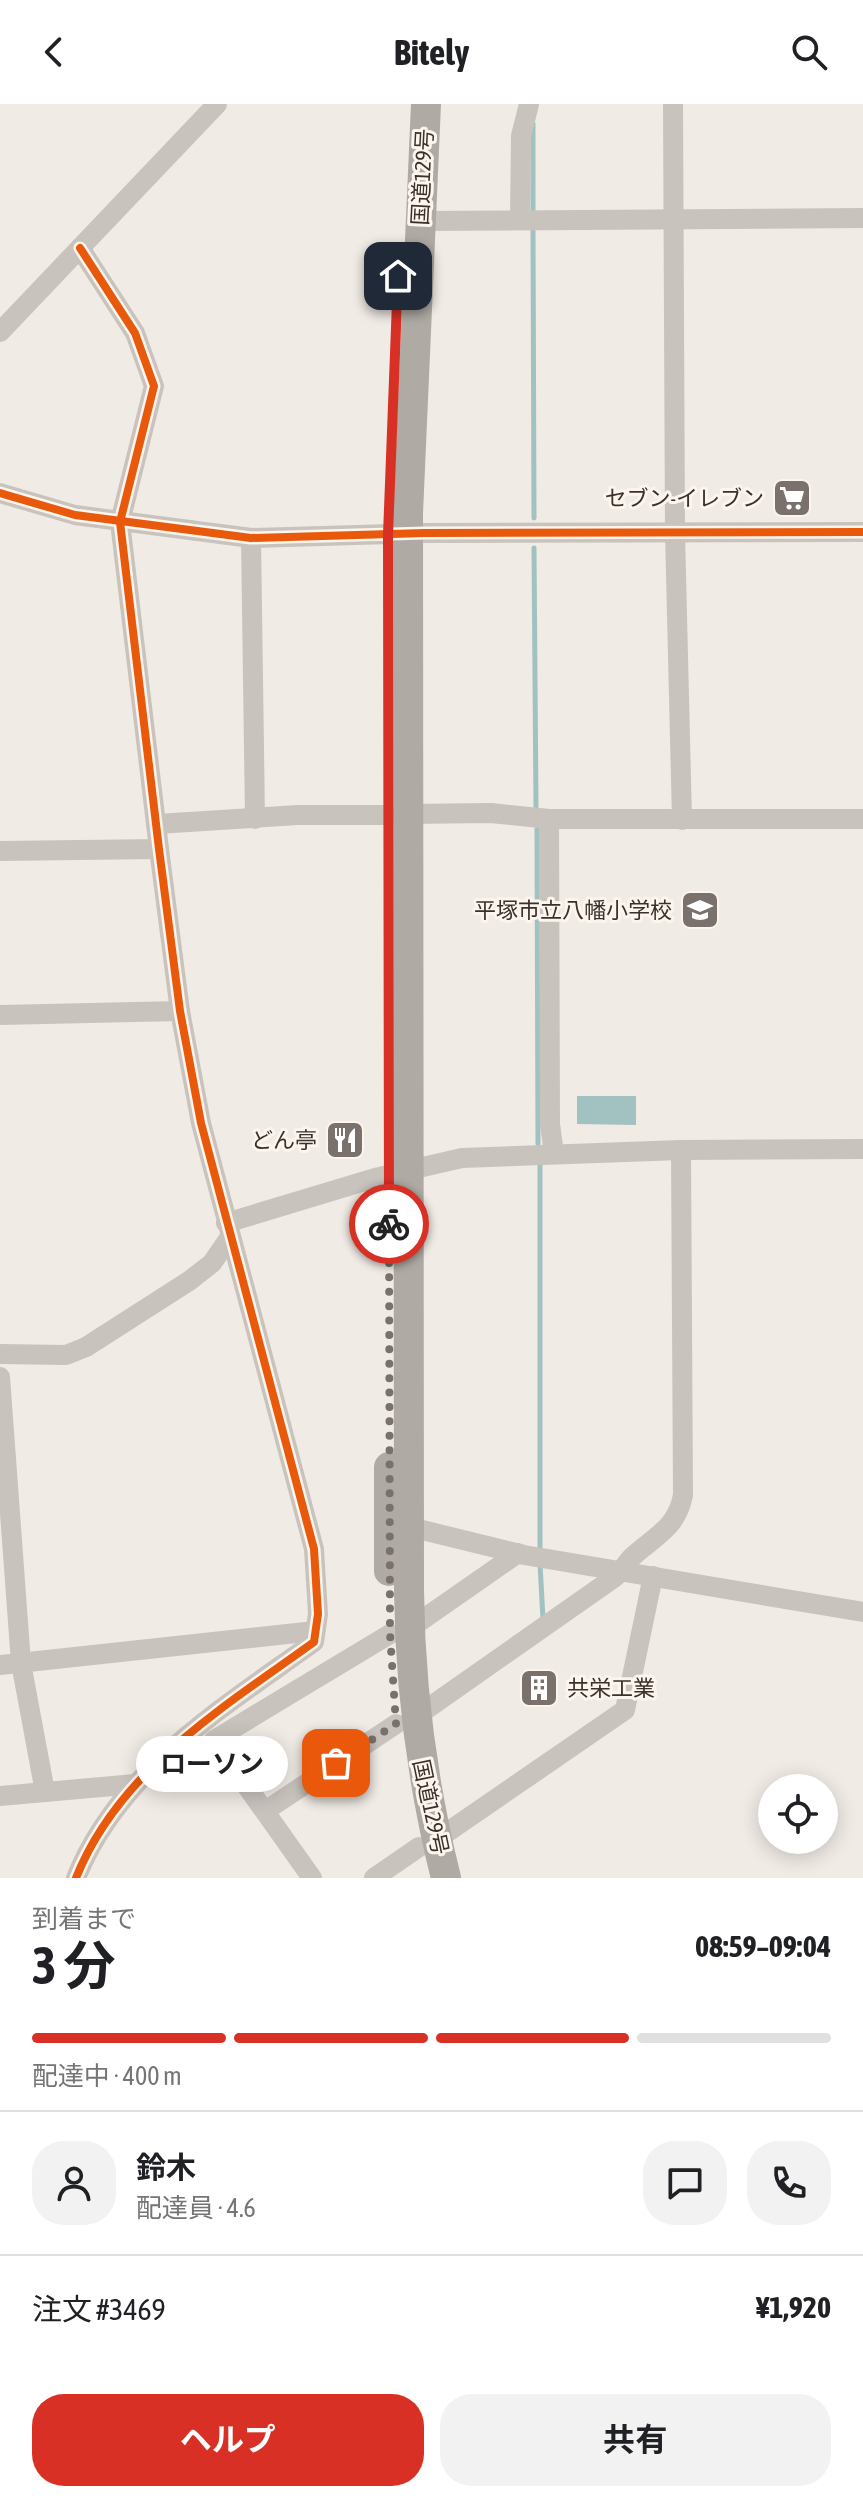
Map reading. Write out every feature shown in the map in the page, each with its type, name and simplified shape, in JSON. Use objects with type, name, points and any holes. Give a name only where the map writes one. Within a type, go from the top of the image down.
[{"type":"highway","name":"国道129号","points":[[407,104],[398,534],[400,1631],[405,1721],[428,1844],[426,1878]]},
{"type":"highway","name":"国道129号","points":[[398,534],[426,104]]},
{"type":"highway","name":"国道129号","points":[[398,1172],[410,1527],[400,1631]]},
{"type":"highway","name":"国道129号","points":[[428,1844],[446,1878]]},
{"type":"street","points":[[0,332],[217,104]]},
{"type":"street","points":[[520,218],[521,136],[529,104]]},
{"type":"street","points":[[673,104],[675,533],[682,820]]},
{"type":"street","points":[[420,221],[520,218],[673,222],[863,218]]},
{"type":"street","points":[[76,1878],[107,1820],[135,1784],[172,1747],[314,1642],[318,1614],[314,1549],[201,1123],[180,1011],[120,522],[154,386],[135,333],[80,248]]},
{"type":"street","points":[[0,493],[75,515],[251,538],[398,534],[863,532]]},
{"type":"street","points":[[251,538],[255,819]]},
{"type":"street","points":[[157,824],[298,815],[491,813],[549,819],[863,819]]},
{"type":"street","points":[[549,819],[550,1124],[554,1154]]},
{"type":"street","points":[[0,851],[159,849]]},
{"type":"street","points":[[0,1015],[180,1011]]},
{"type":"street","points":[[0,1354],[66,1355],[86,1347],[212,1263],[228,1230],[398,1172],[462,1158],[681,1150],[863,1149]]},
{"type":"street","points":[[265,1811],[405,1721],[622,1570],[669,1528],[680,1512],[683,1495],[681,1150]]},
{"type":"street","points":[[0,1377],[21,1663],[45,1792]]},
{"type":"street","points":[[410,1527],[518,1553],[862,1617]]},
{"type":"street","points":[[312,1878],[214,1740],[400,1631],[518,1553]]},
{"type":"street","points":[[374,1878],[625,1710],[653,1576]]},
{"type":"street","points":[[0,1665],[315,1631]]},
{"type":"street","points":[[0,1796],[135,1784]]},
{"type":"water","points":[[577,1096],[636,1096],[636,1125],[577,1124]]},
{"type":"waterway","points":[[533,124],[533,211]]},
{"type":"waterway","points":[[533,227],[534,518]]},
{"type":"waterway","points":[[534,548],[536,807]]},
{"type":"waterway","points":[[537,829],[538,1144]]},
{"type":"waterway","points":[[540,1162],[540,1548]]},
{"type":"waterway","points":[[540,1564],[543,1619]]},
{"type":"cycle path","points":[[76,1878],[95,1840],[146,1773],[210,1717],[314,1642],[318,1614],[314,1549],[201,1123],[180,1011],[120,522],[154,386],[135,333],[80,248]]},
{"type":"cycle path","points":[[0,493],[75,515],[251,538],[425,533],[863,532]]},
{"type":"way so far","points":[[336,1763],[396,1724],[390,1634],[389,1224]]},
{"type":"place","name":"セブン-イレブン","points":[[792,498]]},
{"type":"place","name":"平塚市立八幡小学校","points":[[700,910]]},
{"type":"place","name":"どん亭","points":[[345,1140]]},
{"type":"place","name":"共栄工業","points":[[539,1688]]},
{"type":"place","name":"ローソン","points":[[336,1763]]},
{"type":"route","points":[[389,1224],[386,815],[388,535],[398,276]]}]
